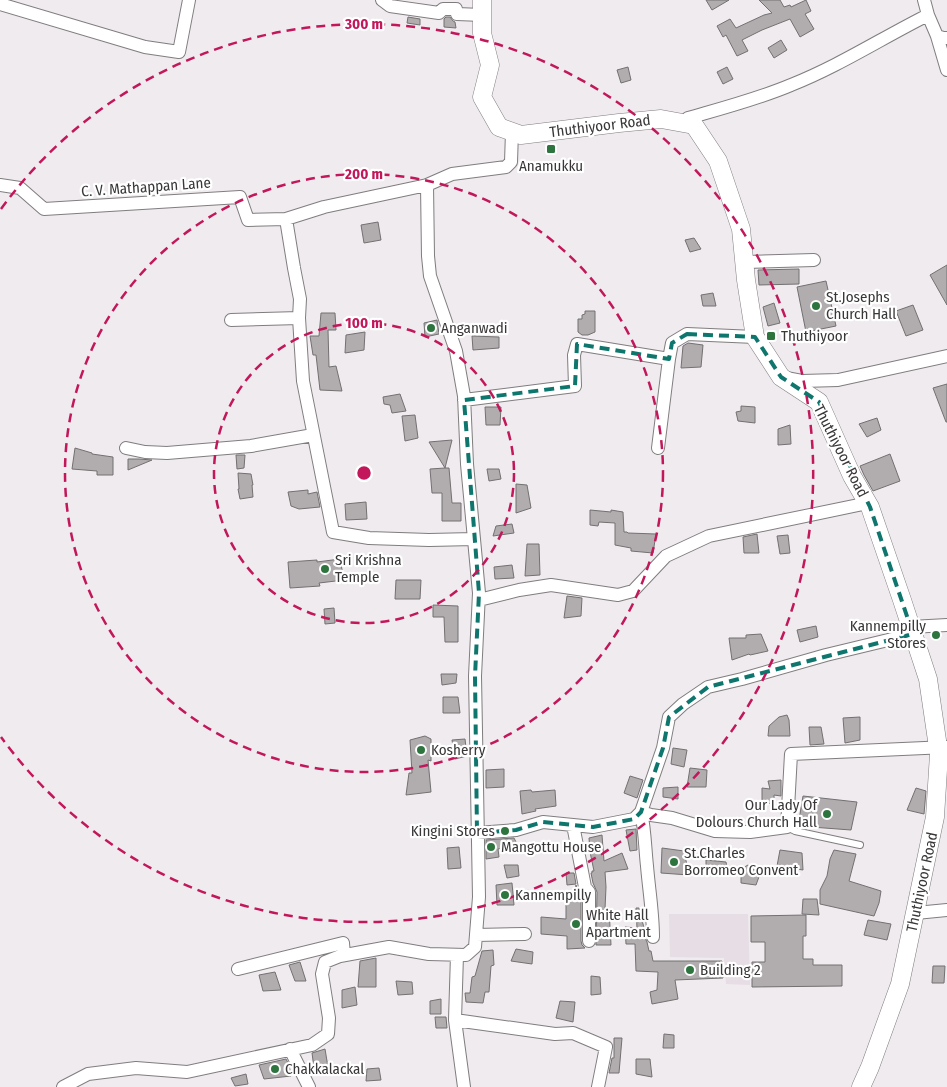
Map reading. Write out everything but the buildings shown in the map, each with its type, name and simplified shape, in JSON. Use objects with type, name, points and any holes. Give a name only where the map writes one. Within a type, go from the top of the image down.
[{"type":"main road","points":[[482,7],[482,33],[490,65],[482,97],[499,127],[512,132]]},
{"type":"main road","name":"Thuthiyoor Road","points":[[512,132],[521,135],[619,122],[661,119],[694,126],[718,161],[741,229],[746,280],[755,337],[782,377],[819,402],[852,476],[868,503],[928,678],[942,747],[938,754],[942,797],[935,817],[900,984],[862,1087]]},
{"type":"street","points":[[0,4],[145,47],[179,52],[189,0]]},
{"type":"street","points":[[382,0],[390,6],[439,13],[443,8],[456,9],[457,14],[482,7]]},
{"type":"street","points":[[924,0],[928,15],[942,37],[947,70]]},
{"type":"street","points":[[683,124],[688,118],[753,100],[793,84],[928,15]]},
{"type":"street","points":[[474,540],[368,538],[333,532],[303,381],[299,318],[300,299],[286,219],[324,207],[427,185],[452,174],[506,167],[511,162],[512,132]]},
{"type":"street","name":"C. V. Mathappan Lane","points":[[0,185],[20,188],[44,210],[240,197],[248,220],[286,219]]},
{"type":"street","points":[[63,1087],[82,1083],[88,1074],[136,1068],[186,1072],[312,1045],[328,1034],[328,1018],[322,974],[325,962],[344,955],[389,947],[429,954],[466,955],[475,947],[479,897],[475,676],[479,592],[466,464],[464,400],[456,351],[430,276],[427,185]]},
{"type":"street","points":[[744,262],[814,260]]},
{"type":"street","points":[[231,320],[299,318]]},
{"type":"street","points":[[658,448],[672,343],[687,334],[755,337]]},
{"type":"street","points":[[464,400],[575,386],[574,355],[577,344],[669,359]]},
{"type":"street","points":[[782,377],[802,381],[838,380],[947,356]]},
{"type":"street","points":[[126,448],[145,452],[167,453],[251,446],[313,435]]},
{"type":"street","points":[[478,600],[518,590],[552,585],[618,595],[633,590],[666,556],[709,536],[868,503]]},
{"type":"street","points":[[477,833],[516,830],[543,822],[593,827],[634,819],[641,812],[663,748],[669,717],[708,687],[912,630],[947,625]]},
{"type":"street","points":[[641,812],[672,818],[715,831],[750,832],[787,827],[791,754],[942,747]]},
{"type":"street","points":[[641,812],[653,920],[653,937]]},
{"type":"street","points":[[573,825],[585,887],[589,892],[589,942]]},
{"type":"street","points":[[916,912],[947,910]]},
{"type":"street","points":[[476,935],[508,939],[525,934]]},
{"type":"street","points":[[238,969],[343,943],[344,955]]},
{"type":"street","points":[[457,955],[455,1020],[464,1087]]},
{"type":"street","points":[[455,1020],[555,1034],[574,1033],[606,1046],[598,1087]]},
{"type":"street","points":[[290,1049],[310,1087]]},
{"type":"lane","points":[[787,827],[795,831],[860,845]]},
{"type":"highlighted area","points":[[687,334],[755,337],[781,377],[819,402],[870,507],[913,634],[708,687],[669,717],[663,748],[641,812],[634,819],[593,827],[543,822],[516,830],[477,833],[475,676],[479,593],[464,400],[575,386],[577,344],[669,359],[672,343]]},
{"type":"shaded area","points":[[669,914],[748,914],[750,985],[726,984],[724,958],[670,957]]},
{"type":"place","name":"Anamukku","points":[[551,149]]},
{"type":"place","name":"St.Josephs Church Hall","points":[[816,306]]},
{"type":"place","name":"Anganwadi","points":[[431,328]]},
{"type":"place","name":"Thuthiyoor","points":[[771,336]]},
{"type":"place","name":"Sri Krishna Temple","points":[[325,569]]},
{"type":"place","name":"Kannempilly Stores","points":[[936,635]]},
{"type":"place","name":"Kosherry","points":[[421,750]]},
{"type":"place","name":"Our Lady Of Dolours Church Hall","points":[[827,814]]},
{"type":"place","name":"Kingini Stores","points":[[505,831]]},
{"type":"place","name":"Mangottu House","points":[[491,847]]},
{"type":"place","name":"St.Charles Borromeo Convent","points":[[674,862]]},
{"type":"place","name":"Kannempilly","points":[[505,895]]},
{"type":"place","name":"White Hall Apartment","points":[[576,924]]},
{"type":"place","name":"Building 2","points":[[690,970]]},
{"type":"place","name":"Chakkalackal","points":[[275,1069]]}]
